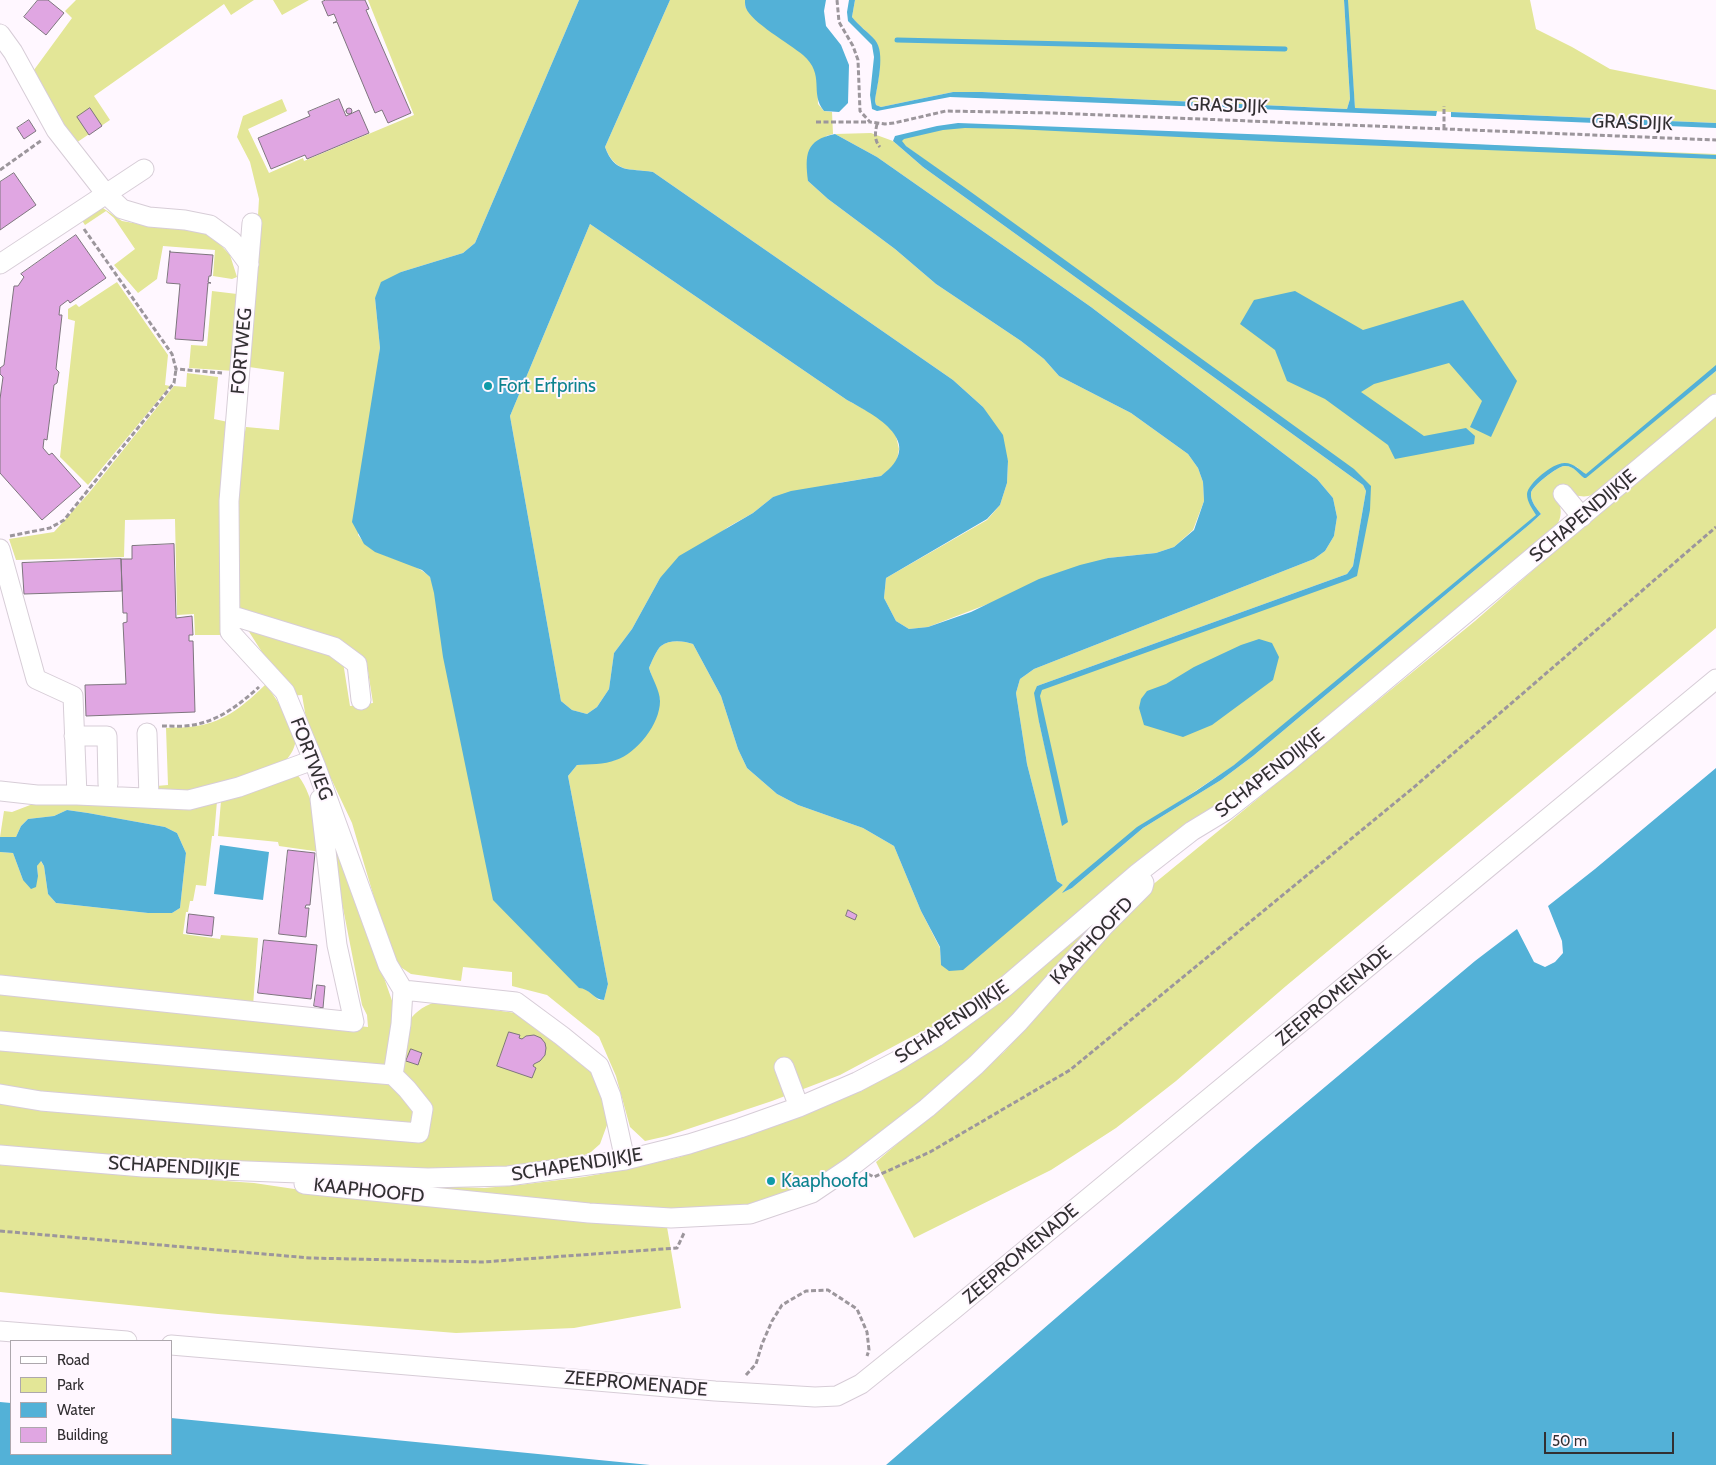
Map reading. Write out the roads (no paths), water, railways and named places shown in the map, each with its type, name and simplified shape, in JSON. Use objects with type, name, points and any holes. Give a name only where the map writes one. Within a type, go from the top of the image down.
[{"type":"street","points":[[0,34],[13,52],[56,130],[106,194],[122,208],[149,217],[185,220],[210,226],[232,242],[249,264]]},
{"type":"street","points":[[0,264],[144,169]]},
{"type":"street","name":"FORTWEG","points":[[252,222],[230,501],[230,632],[285,692],[320,778],[388,966],[403,990]]},
{"type":"street","name":"SCHAPENDIJKJE","points":[[0,1156],[128,1166],[428,1178],[499,1177],[625,1160],[723,1133],[800,1107],[865,1078],[897,1061],[936,1037],[1005,987],[1138,873],[1192,831],[1225,810],[1289,761],[1716,404]]},
{"type":"street","points":[[1563,494],[1582,517]]},
{"type":"street","points":[[4,543],[36,679],[73,696],[77,795]]},
{"type":"street","points":[[230,615],[334,647],[357,664],[361,700]]},
{"type":"street","name":"ZEEPROMENADE","points":[[172,1345],[725,1391],[815,1397],[837,1396],[860,1384],[960,1304],[1716,679]]},
{"type":"street","points":[[147,733],[149,798]]},
{"type":"street","points":[[74,736],[107,736],[108,784]]},
{"type":"street","points":[[0,791],[38,795],[189,800],[239,787],[313,760]]},
{"type":"street","points":[[0,985],[354,1022],[337,945],[320,807],[320,778]]},
{"type":"street","name":"KAAPHOOFD","points":[[206,1169],[220,1175],[589,1213],[671,1218],[750,1214],[812,1193],[852,1166],[927,1108],[976,1066],[1019,1022],[1105,925],[1143,887],[1144,883],[1138,873]]},
{"type":"street","points":[[393,1075],[401,1024],[403,990],[516,1002],[599,1066],[611,1096],[625,1160]]},
{"type":"street","points":[[0,1041],[393,1075],[407,1089],[422,1109],[419,1133],[41,1101],[0,1094]]},
{"type":"street","points":[[784,1067],[800,1107]]},
{"type":"street","points":[[0,1331],[114,1340]]},
{"type":"water","points":[[579,0],[670,0],[605,147],[613,162],[624,168],[653,172],[953,380],[983,407],[1003,435],[1008,461],[1007,483],[1000,505],[987,519],[886,578],[884,598],[896,621],[909,629],[928,627],[971,612],[1039,579],[1080,565],[1108,558],[1156,553],[1174,547],[1194,530],[1204,501],[1203,482],[1198,468],[1188,454],[1131,413],[1059,376],[1044,359],[1021,341],[936,284],[895,249],[828,199],[808,181],[807,156],[809,150],[818,140],[835,134],[877,157],[1091,307],[1317,479],[1333,498],[1337,517],[1334,536],[1325,551],[1314,559],[1034,669],[1020,679],[1016,693],[1027,764],[1057,881],[1063,885],[963,970],[949,971],[941,965],[940,947],[921,911],[894,846],[863,828],[798,805],[777,794],[747,768],[738,749],[721,696],[693,644],[673,641],[661,646],[649,668],[659,693],[660,701],[659,710],[652,728],[632,751],[624,756],[607,763],[577,765],[568,776],[608,984],[604,1000],[597,998],[586,990],[579,988],[493,900],[443,657],[430,577],[422,570],[375,552],[364,544],[352,522],[380,348],[375,298],[381,282],[401,272],[463,253],[475,243]],"holes":[[[590,224],[847,400],[883,422],[892,431],[898,441],[899,452],[894,464],[881,476],[791,491],[773,497],[753,513],[679,556],[660,578],[632,629],[614,653],[609,689],[597,707],[587,714],[572,710],[561,701],[510,416]]]},
{"type":"water","points":[[745,0],[826,0],[824,11],[826,26],[841,45],[849,65],[848,103],[839,112],[824,111],[818,97],[816,77],[810,62],[755,20],[749,14]]},
{"type":"water","points":[[849,0],[855,0],[852,17],[875,40],[878,46],[880,69],[875,101],[876,105],[881,107],[953,92],[982,92],[1347,109],[1350,99],[1344,0],[1348,0],[1355,108],[1437,111],[1436,116],[950,97],[877,111],[872,109],[870,95],[874,57],[872,45],[848,21]]},
{"type":"water","points":[[1451,112],[1716,123],[1716,128],[1451,117]]},
{"type":"water","points":[[958,123],[1716,155],[1716,159],[1282,142],[1014,129],[965,128],[943,130],[902,141],[906,146],[1354,469],[1371,486],[1370,510],[1357,576],[1042,690],[1040,696],[1068,822],[1062,826],[1039,722],[1034,693],[1037,686],[1347,574],[1353,566],[1366,491],[1363,485],[923,167],[893,141],[895,136]]},
{"type":"water","points":[[1295,291],[1363,330],[1463,300],[1517,381],[1491,437],[1470,427],[1482,401],[1449,363],[1374,384],[1361,392],[1424,436],[1466,428],[1475,436],[1474,444],[1395,459],[1388,445],[1325,399],[1287,381],[1275,350],[1240,324],[1254,300]]},
{"type":"water","points":[[1716,365],[1716,371],[1586,478],[1573,468],[1567,466],[1556,469],[1545,477],[1535,486],[1531,493],[1533,502],[1541,514],[1530,524],[1253,756],[1221,780],[1143,828],[1072,888],[1062,893],[1070,883],[1137,827],[1234,765],[1536,515],[1527,497],[1528,489],[1548,469],[1568,463],[1586,474]]},
{"type":"water","points":[[1259,639],[1272,643],[1279,657],[1273,680],[1212,725],[1183,737],[1144,725],[1139,708],[1141,699],[1147,691],[1166,684],[1194,667],[1241,645]]},
{"type":"water","points":[[1716,768],[1716,1465],[886,1465],[1257,1144],[1475,961],[1517,929],[1534,962],[1545,967],[1555,962],[1563,953],[1562,941],[1548,906]]},
{"type":"water","points":[[67,810],[165,827],[177,833],[186,853],[180,908],[172,913],[148,913],[56,903],[48,894],[44,866],[41,861],[37,866],[36,887],[31,889],[23,880],[13,853],[0,852],[0,837],[16,837],[21,826],[28,819],[54,816]]},
{"type":"water","points":[[220,845],[269,852],[263,900],[214,894]]},
{"type":"water","points":[[0,1402],[10,1403],[10,1455],[172,1455],[172,1418],[650,1465],[0,1465]]},
{"type":"waterway","points":[[897,40],[1285,49]]},
{"type":"place","name":"Fort Erfprins","points":[[488,386]]},
{"type":"place","name":"Kaaphoofd","points":[[771,1181]]}]
